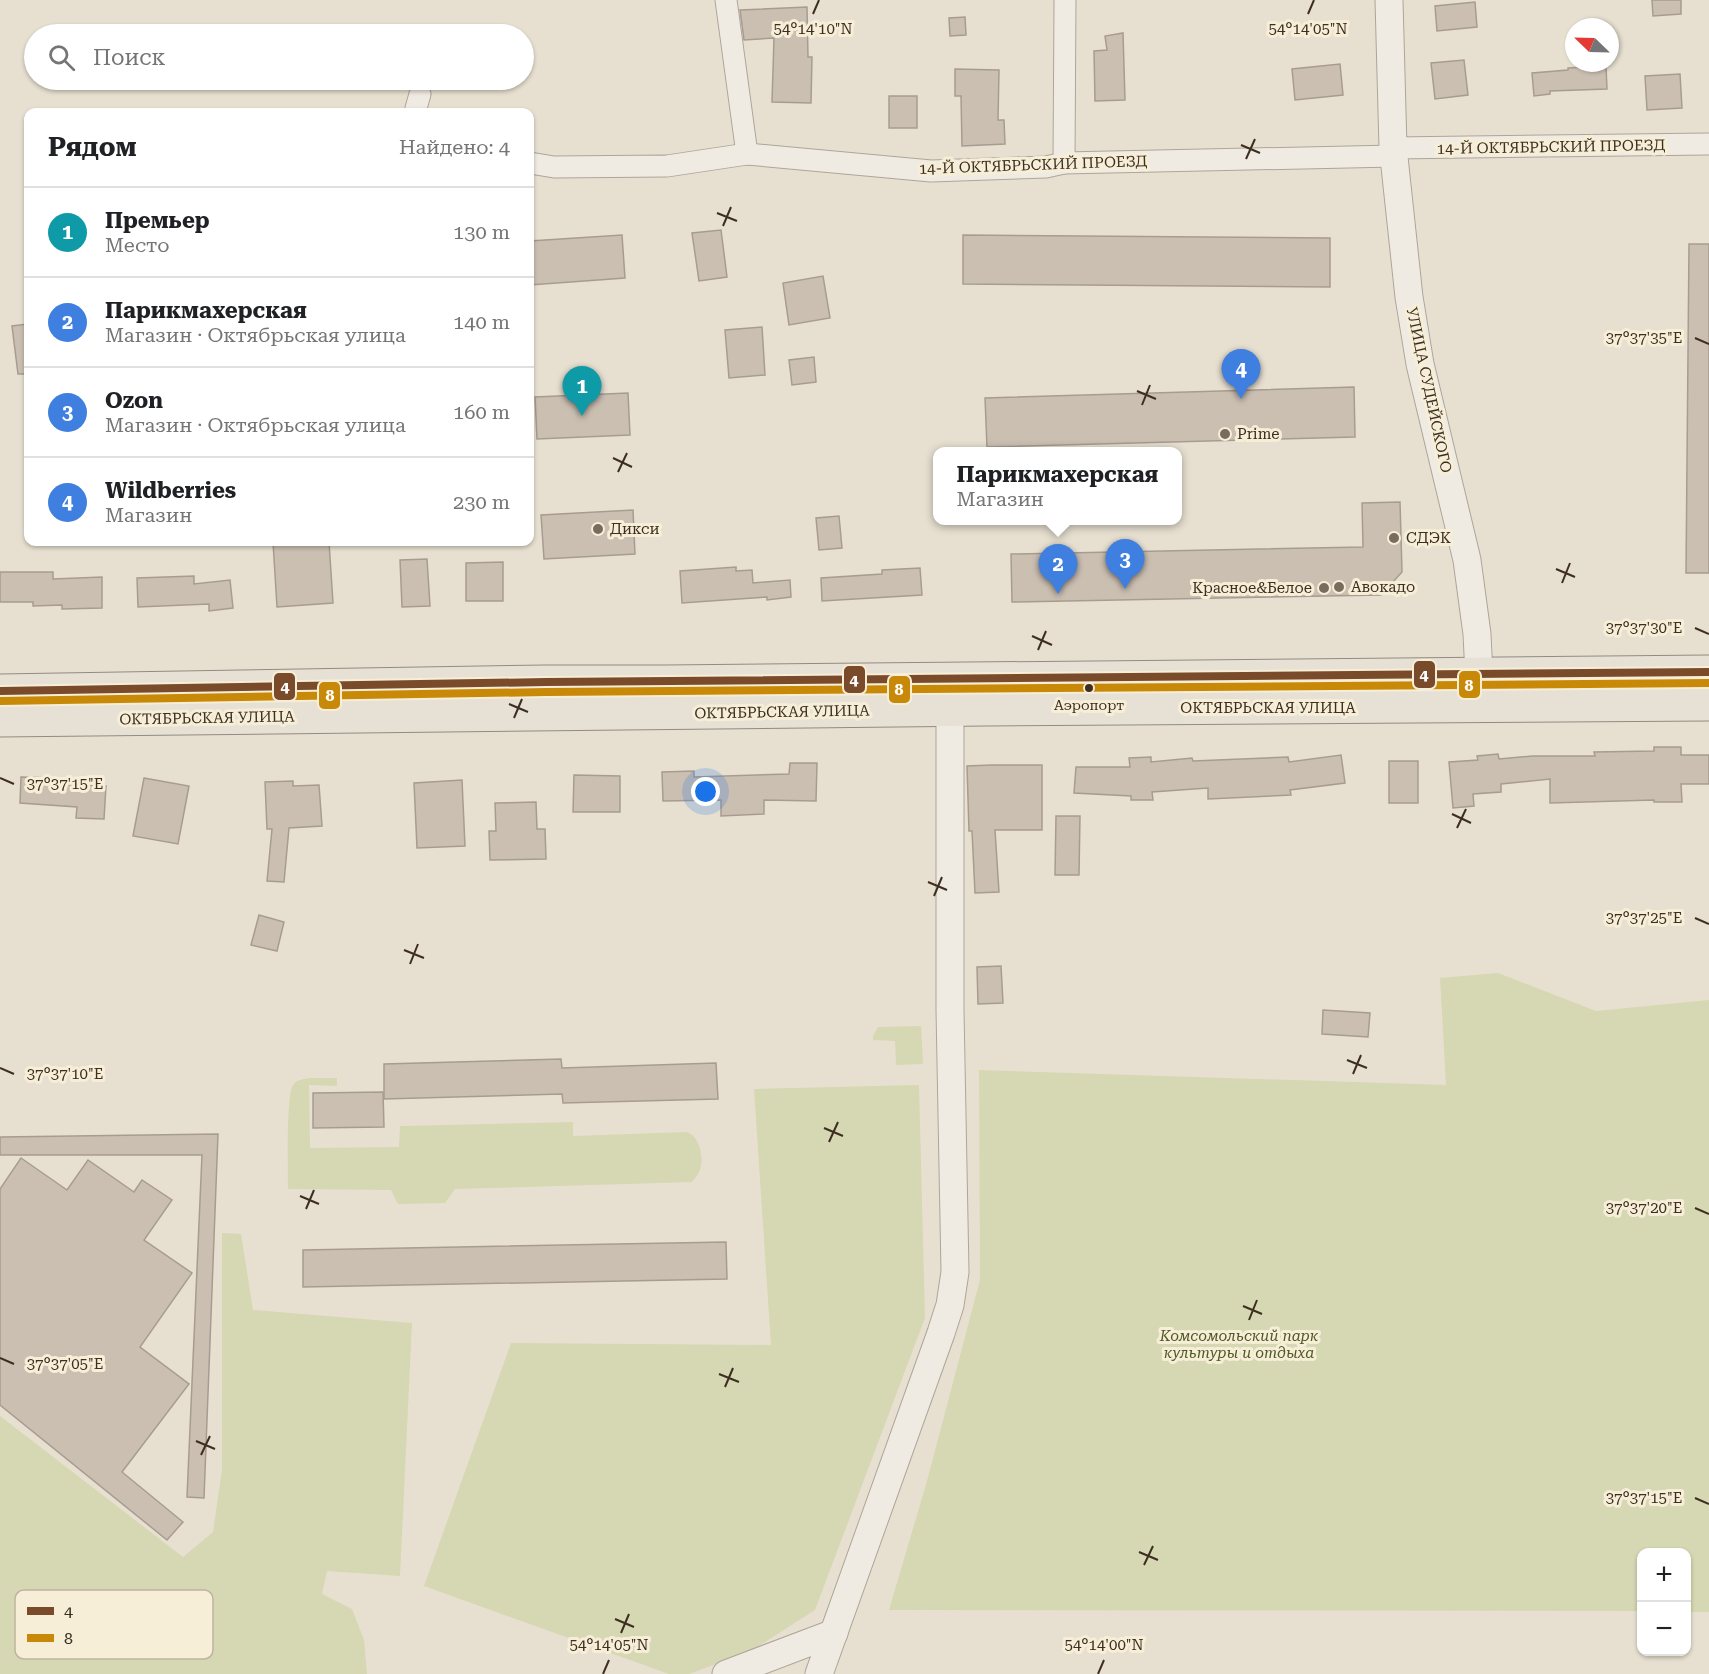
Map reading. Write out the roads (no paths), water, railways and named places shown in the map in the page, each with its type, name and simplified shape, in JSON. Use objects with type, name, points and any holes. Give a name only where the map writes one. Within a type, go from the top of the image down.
[{"type":"main road","name":"ОКТЯБРЬСКАЯ УЛИЦА","points":[[1480,691],[1709,672]]},
{"type":"main road","name":"ОКТЯБРЬСКАЯ УЛИЦА","points":[[0,691],[546,682],[949,695]]},
{"type":"main road","name":"ОКТЯБРЬСКАЯ УЛИЦА","points":[[0,720],[949,695],[1480,691],[1709,704]]},
{"type":"street","points":[[726,0],[747,154]]},
{"type":"street","points":[[1064,163],[1065,0]]},
{"type":"street","name":"УЛИЦА СУДЕЙСКОГО","points":[[1389,0],[1394,152],[1411,308],[1420,364],[1467,560],[1477,634],[1480,691]]},
{"type":"street","name":"14-Й ОКТЯБРЬСКИЙ ПРОЕЗД","points":[[534,164],[554,167],[667,166],[747,154],[931,171],[1046,167],[1064,163],[1709,144]]},
{"type":"street","points":[[819,1674],[941,1333],[950,1305],[955,1272],[950,1010],[949,695]]},
{"type":"street","points":[[726,1674],[834,1633]]},
{"type":"place","name":"Wildberries","points":[[1241,399]]},
{"type":"place","name":"Премьер","points":[[582,416]]},
{"type":"place","name":"Prime","points":[[1225,434]]},
{"type":"place","name":"Дикси","points":[[598,529]]},
{"type":"place","name":"СДЭК","points":[[1394,538]]},
{"type":"place","name":"Авокадо","points":[[1339,587]]},
{"type":"place","name":"Красное&Белое","points":[[1324,588]]},
{"type":"place","name":"Ozon","points":[[1125,589]]},
{"type":"place","name":"Парикмахерская","points":[[1058,594]]},
{"type":"place","name":"Аэропорт","points":[[1089,688]]},
{"type":"park label","name":"Комсомольский парк культуры и отдыха","points":[[1239,1344]]}]
